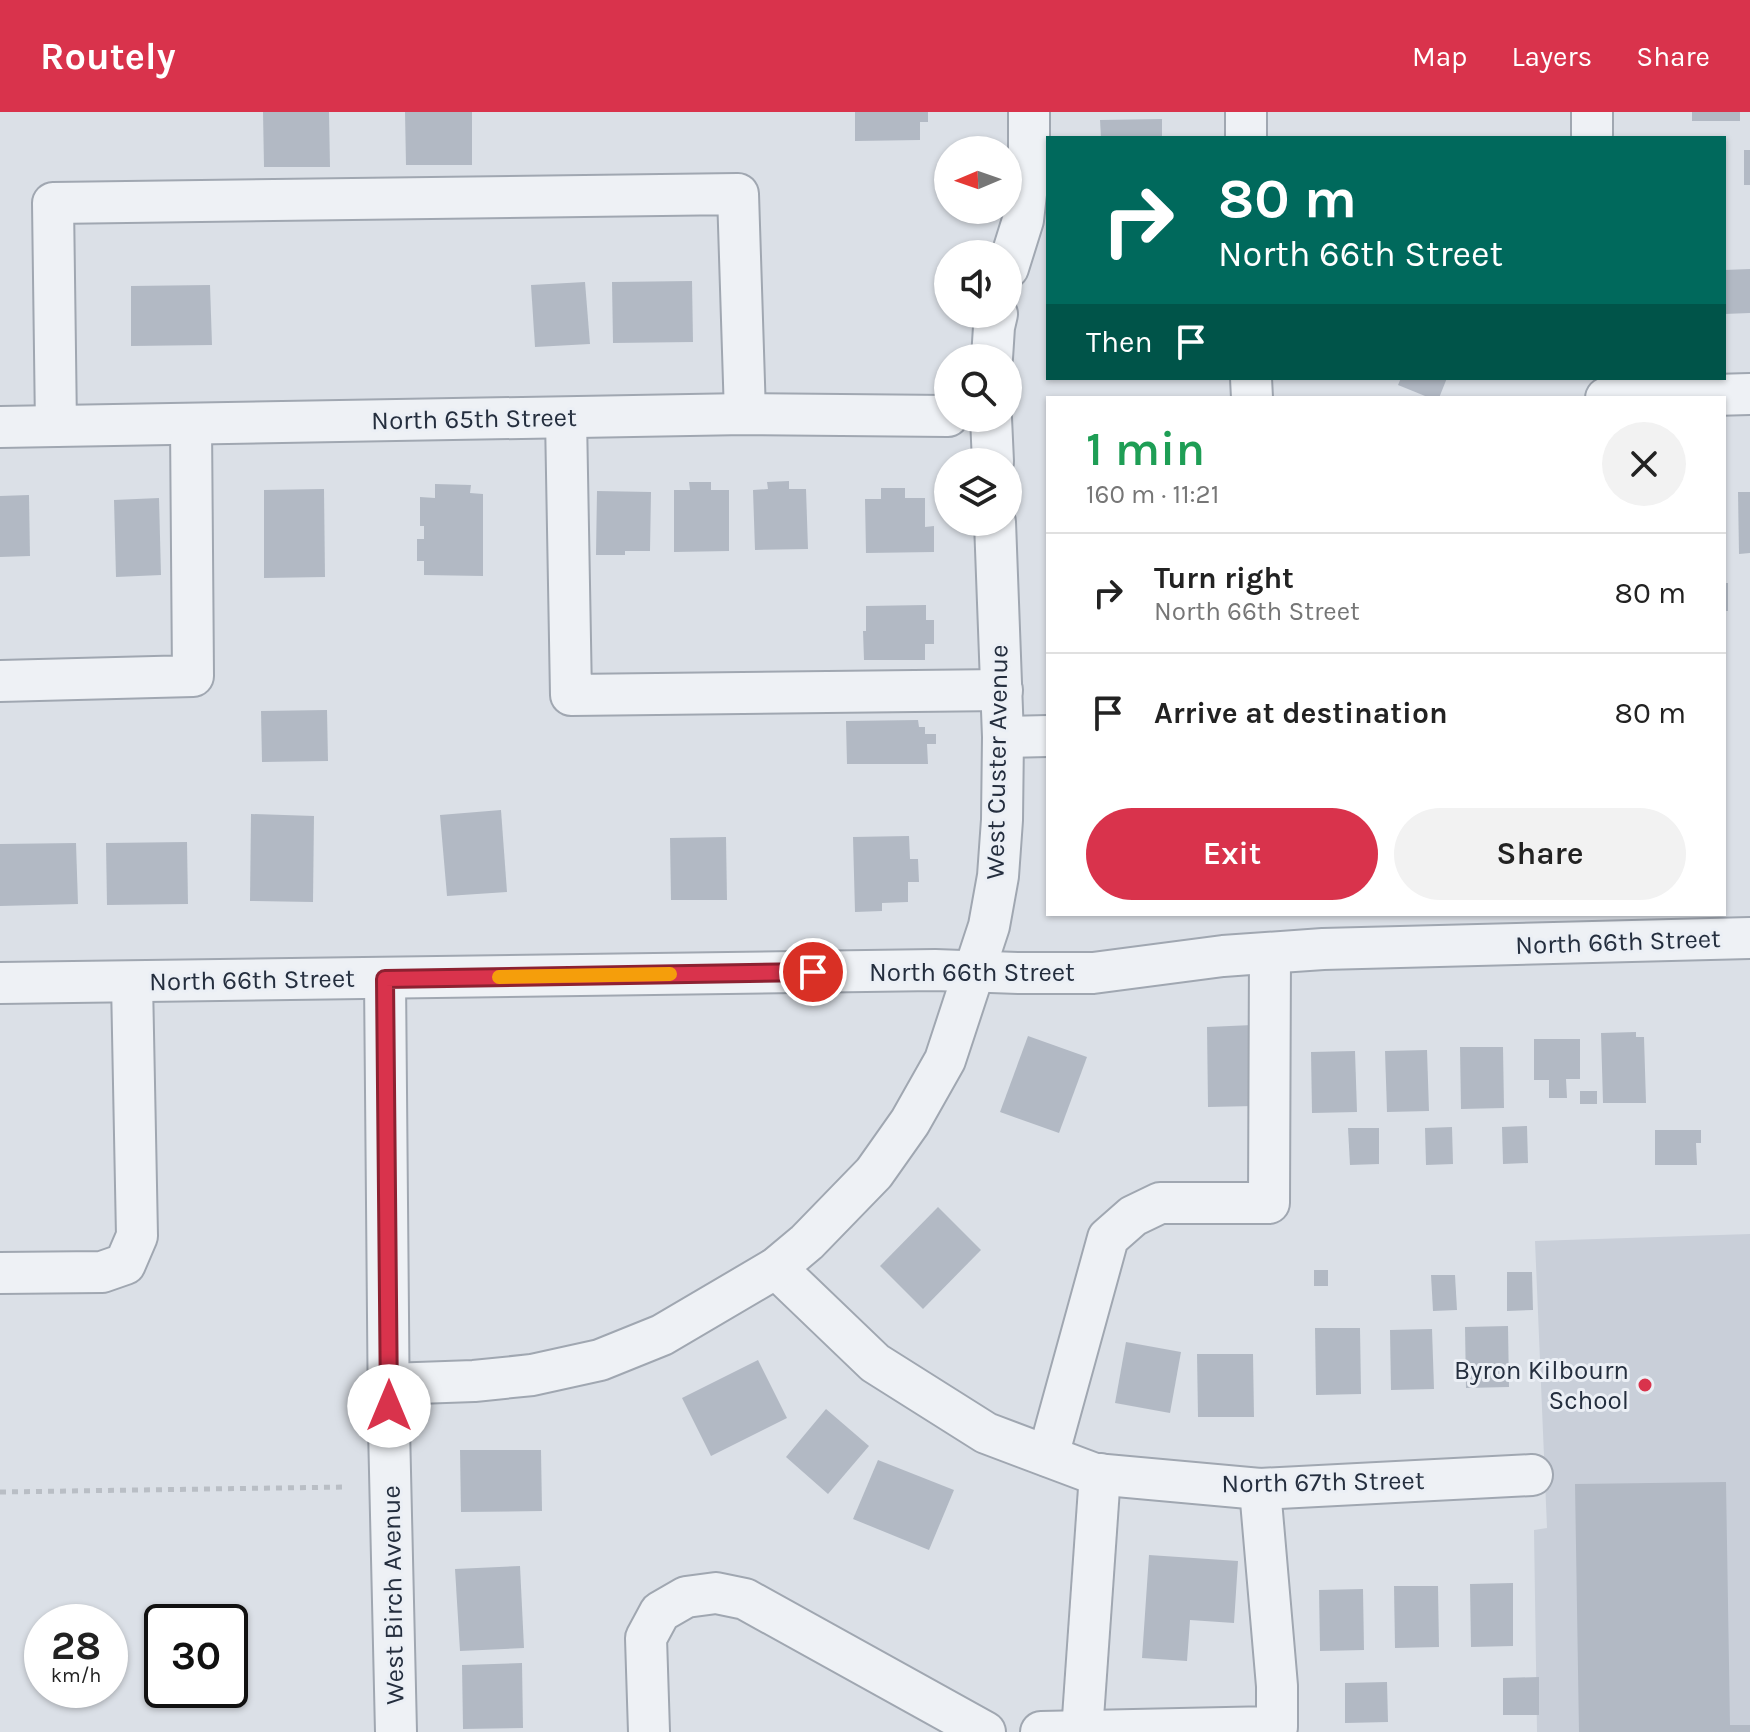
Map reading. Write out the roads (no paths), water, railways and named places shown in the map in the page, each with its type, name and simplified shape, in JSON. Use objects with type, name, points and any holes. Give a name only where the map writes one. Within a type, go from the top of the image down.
[{"type":"street","points":[[1017,240],[1023,220],[1029,168],[1029,112]]},
{"type":"street","points":[[1246,112],[1246,136]]},
{"type":"street","points":[[56,426],[53,203],[738,194],[745,414]]},
{"type":"street","points":[[1678,396],[1750,394]]},
{"type":"street","name":"North 65th Street","points":[[0,427],[745,414],[934,416]]},
{"type":"street","points":[[566,418],[571,695],[1002,690]]},
{"type":"street","points":[[0,681],[193,676],[191,424]]},
{"type":"street","name":"West Custer Avenue","points":[[776,1268],[807,1242],[874,1173],[910,1122],[945,1060],[989,926],[998,876],[1002,820],[1002,690],[996,536]]},
{"type":"street","points":[[1003,737],[1046,736]]},
{"type":"street","name":"North 66th Street","points":[[0,983],[935,970],[1093,973],[1223,956],[1574,929],[1750,938]]},
{"type":"street","points":[[1048,1456],[1108,1238],[1133,1216],[1160,1203],[1269,1203],[1270,953]]},
{"type":"street","name":"West Birch Avenue","points":[[385,979],[396,1732]]},
{"type":"street","points":[[0,1273],[102,1272],[125,1264],[137,1236],[132,982]]},
{"type":"street","points":[[389,1384],[532,1375],[600,1360],[662,1335],[776,1268]]},
{"type":"street","name":"North 67th Street","points":[[776,1268],[875,1363],[986,1433],[1100,1474],[1260,1489],[1532,1475]]},
{"type":"street","points":[[1082,1732],[1100,1474]]},
{"type":"street","points":[[1041,1732],[1277,1727],[1277,1686],[1260,1489]]},
{"type":"street","points":[[649,1732],[646,1638],[660,1612],[686,1597],[716,1593],[745,1599],[985,1732]]},
{"type":"place","name":"Byron Kilbourn School","points":[[1645,1385]]}]
